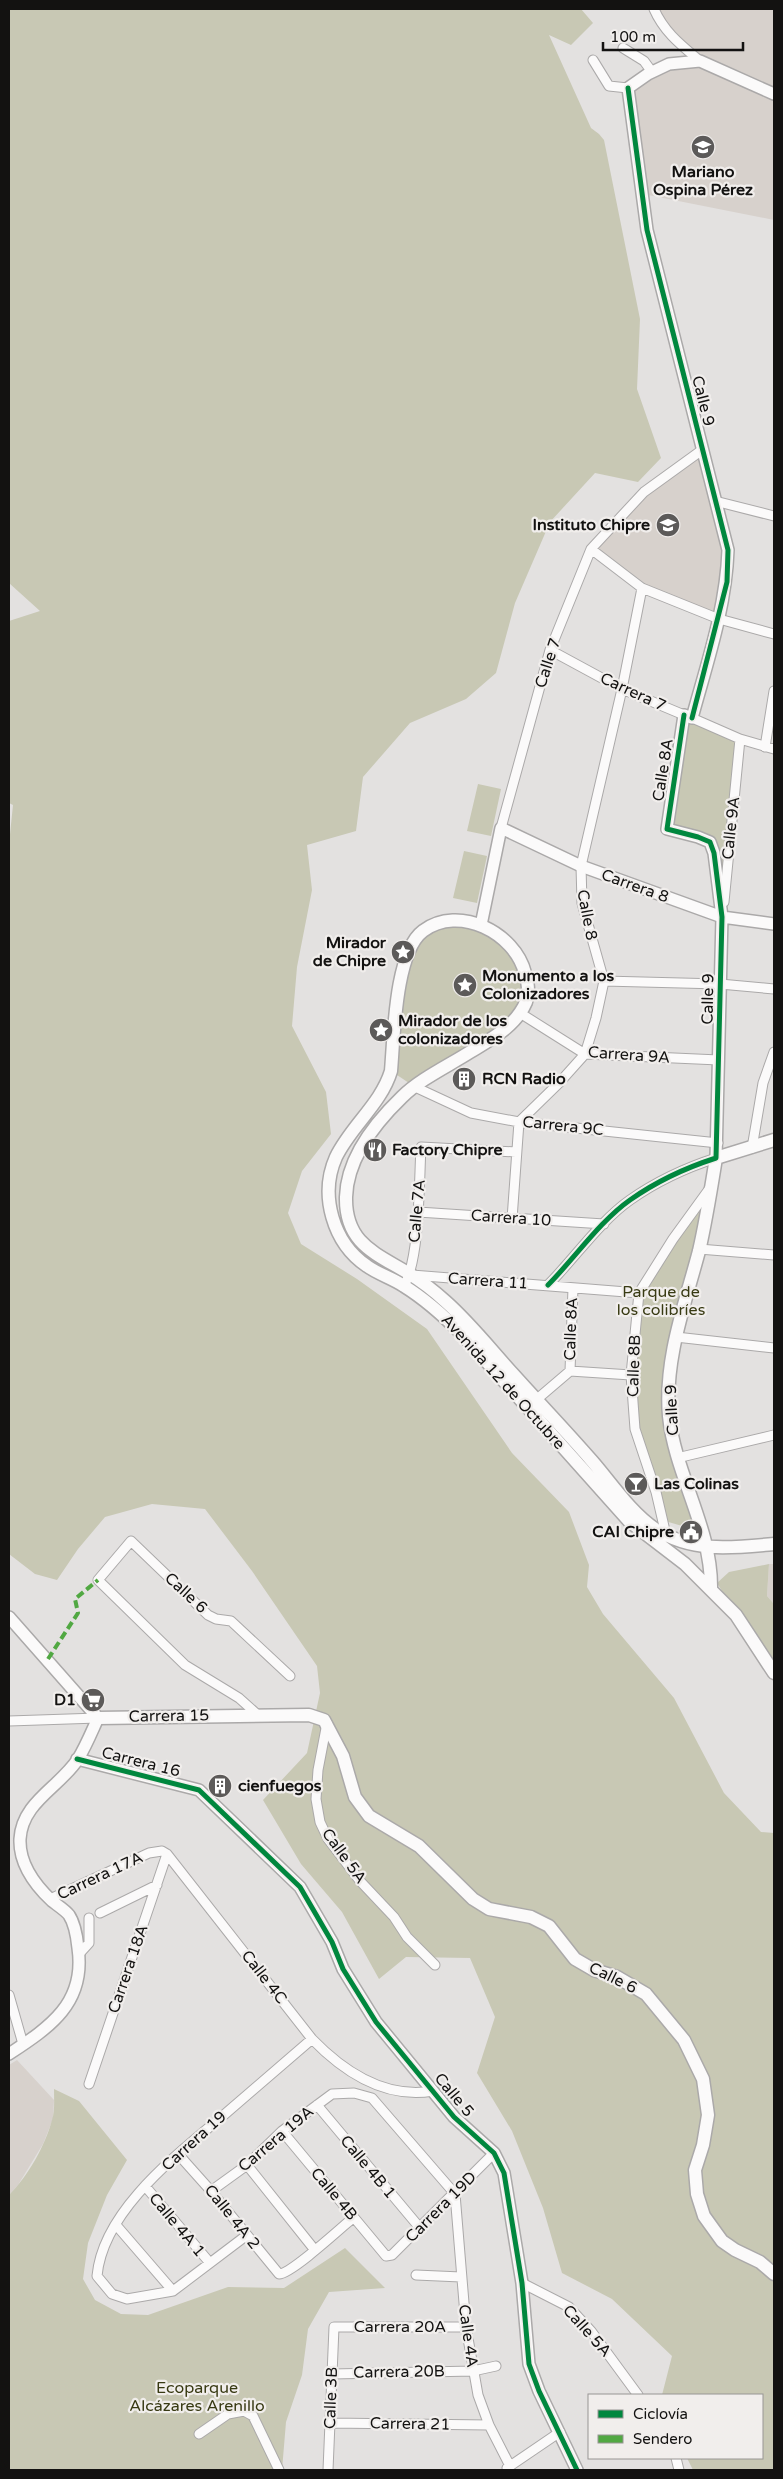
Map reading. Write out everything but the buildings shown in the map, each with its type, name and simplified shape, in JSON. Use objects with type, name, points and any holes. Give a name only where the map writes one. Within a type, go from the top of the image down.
[{"type":"main road","name":"Avenida 12 de Octubre","points":[[774,1544],[708,1548],[666,1535],[643,1520],[445,1301],[407,1280],[366,1266],[352,1253],[337,1232],[332,1220],[330,1199],[332,1172],[336,1157],[356,1126],[386,1087],[390,1071],[403,967],[412,942],[429,927],[441,923],[463,922],[481,925],[506,941],[524,967],[528,992],[527,1001],[520,1012],[499,1033],[402,1096],[374,1129],[360,1149],[350,1174],[346,1196],[347,1209],[354,1231],[371,1253],[407,1280],[462,1334],[629,1522],[685,1564],[736,1615],[774,1673]]},
{"type":"main road","points":[[716,1158],[774,1140]]},
{"type":"main road","name":"Calle 9","points":[[711,1589],[708,1548],[672,1440],[668,1392],[676,1337],[699,1249],[716,1158]]},
{"type":"main road","name":"Carrera 15","points":[[98,1718],[309,1714],[327,1723]]},
{"type":"main road","name":"Calle 6","points":[[327,1723],[343,1756],[355,1797],[369,1816],[419,1846],[473,1900],[489,1909],[531,1917],[549,1926],[575,1959],[594,1970],[617,1977],[646,1994],[684,2040],[703,2079],[708,2115],[703,2145],[695,2170],[697,2194],[704,2216],[722,2241],[735,2250],[760,2262],[774,2274]]},
{"type":"street","points":[[654,9],[660,24],[670,36],[700,61],[774,94]]},
{"type":"street","points":[[623,48],[644,61],[652,72]]},
{"type":"street","points":[[593,60],[609,86],[628,88],[652,72],[669,64],[700,61]]},
{"type":"street","name":"Calle 9","points":[[628,88],[647,230],[728,550],[727,582],[719,619],[688,717]]},
{"type":"street","name":"Calle 7","points":[[481,925],[501,828],[550,650],[591,549],[644,492],[702,450]]},
{"type":"street","points":[[715,501],[774,516]]},
{"type":"street","points":[[591,549],[642,588],[719,619],[774,634]]},
{"type":"street","name":"Calle 8","points":[[604,981],[582,903],[581,866],[622,689],[642,588]]},
{"type":"street","name":"Carrera 7","points":[[550,650],[622,689],[740,739],[765,748],[774,749]]},
{"type":"street","points":[[765,748],[774,691]]},
{"type":"street","name":"Calle 8A","points":[[688,717],[667,829],[710,842]]},
{"type":"street","name":"Calle 9A","points":[[722,917],[740,739]]},
{"type":"street","name":"Carrera 8","points":[[501,828],[581,866],[722,917],[774,924]]},
{"type":"street","name":"Calle 9","points":[[710,842],[714,853],[722,917],[718,1143],[716,1158]]},
{"type":"street","points":[[512,1218],[519,1122],[585,1054],[604,981],[720,984],[774,988]]},
{"type":"street","name":"Carrera 9A","points":[[520,1012],[585,1054],[719,1060]]},
{"type":"street","points":[[752,1148],[763,1083],[774,1052]]},
{"type":"street","name":"Carrera 9C","points":[[415,1087],[471,1113],[519,1122],[718,1143]]},
{"type":"street","name":"Calle 7A","points":[[407,1280],[418,1212],[421,1146],[516,1152]]},
{"type":"street","name":"Calle 8A","points":[[548,1286],[604,1224],[629,1200],[678,1170],[716,1158]]},
{"type":"street","name":"Calle 8B","points":[[666,1535],[656,1492],[634,1429],[631,1374],[638,1293],[673,1239],[712,1185]]},
{"type":"street","name":"Carrera 10","points":[[418,1212],[604,1224]]},
{"type":"street","points":[[699,1249],[774,1255]]},
{"type":"street","name":"Carrera 11","points":[[407,1280],[548,1286],[638,1293]]},
{"type":"street","name":"Calle 8A","points":[[570,1371],[573,1288]]},
{"type":"street","points":[[676,1337],[774,1348]]},
{"type":"street","points":[[536,1400],[570,1371],[631,1374]]},
{"type":"street","points":[[677,1458],[774,1435]]},
{"type":"street","name":"Calle 6","points":[[259,1716],[240,1698],[185,1665],[98,1580],[130,1541],[208,1614],[216,1619],[231,1621],[290,1676]]},
{"type":"street","points":[[9,1617],[98,1718],[77,1759],[27,1812],[20,1838],[21,1858],[30,1876],[50,1899],[69,1916],[76,1935],[79,1954],[75,1993],[66,2009],[9,2054]]},
{"type":"street","name":"Carrera 15","points":[[9,1721],[98,1718]]},
{"type":"street","name":"Calle 5A","points":[[327,1723],[317,1780],[316,1799],[320,1822],[328,1839],[360,1881],[394,1917],[407,1937],[435,1965]]},
{"type":"street","name":"Carrera 16","points":[[77,1759],[199,1790]]},
{"type":"street","name":"Calle 5","points":[[199,1790],[300,1887],[316,1913],[343,1969],[376,2022],[454,2118],[494,2153],[504,2173],[522,2283],[529,2364],[539,2391],[577,2470]]},
{"type":"street","name":"Carrera 17A","points":[[50,1899],[149,1853],[157,1850],[167,1854]]},
{"type":"street","name":"Calle 4C","points":[[167,1854],[312,2039],[345,2070],[377,2085],[394,2090],[422,2093],[433,2091]]},
{"type":"street","name":"Carrera 18A","points":[[89,2084],[167,1854]]},
{"type":"street","points":[[100,1913],[157,1885]]},
{"type":"street","points":[[79,1954],[89,1942],[89,1918]]},
{"type":"street","points":[[9,1995],[23,2044]]},
{"type":"street","name":"Carrera 19","points":[[173,2291],[127,2299],[112,2294],[97,2276],[98,2262],[116,2225],[145,2186],[178,2154],[312,2039]]},
{"type":"street","name":"Carrera 19A","points":[[211,2191],[247,2164],[282,2131],[332,2094],[354,2093],[372,2098],[454,2194]]},
{"type":"street","name":"Calle 4B 1","points":[[317,2105],[420,2228]]},
{"type":"street","name":"Calle 4B","points":[[282,2131],[386,2256]]},
{"type":"street","name":"Carrera 19D","points":[[386,2256],[392,2255],[494,2153]]},
{"type":"street","name":"Calle 4A 2","points":[[178,2154],[211,2191],[276,2272],[279,2274],[288,2272],[314,2248]]},
{"type":"street","points":[[247,2164],[314,2248],[354,2217]]},
{"type":"street","name":"Calle 4A 1","points":[[145,2186],[210,2263]]},
{"type":"street","name":"Calle 4A","points":[[454,2194],[466,2327],[473,2371],[478,2395],[508,2469]]},
{"type":"street","points":[[116,2225],[173,2291],[247,2235]]},
{"type":"street","points":[[416,2275],[461,2277]]},
{"type":"street","name":"Calle 5A","points":[[522,2283],[569,2307],[591,2331],[637,2394]]},
{"type":"street","name":"Carrera 20A","points":[[334,2327],[466,2327]]},
{"type":"street","name":"Calle 3B","points":[[328,2470],[334,2327]]},
{"type":"street","name":"Carrera 20B","points":[[332,2374],[473,2371],[496,2366]]},
{"type":"street","points":[[199,2434],[228,2414],[244,2411],[253,2416],[279,2470]]},
{"type":"street","name":"Carrera 21","points":[[330,2423],[489,2425]]},
{"type":"street","points":[[508,2469],[560,2432]]},
{"type":"shaded area","points":[[654,9],[774,9],[774,98],[687,58],[681,45]]},
{"type":"shaded area","name":"Mariano Ospina Pérez","points":[[686,62],[774,100],[774,220],[638,193],[625,90]]},
{"type":"shaded area","name":"Instituto Chipre","points":[[702,450],[728,550],[718,613],[642,588],[591,549],[644,492]]},
{"type":"shaded area","points":[[769,1564],[774,1564],[774,1604],[767,1596]]},
{"type":"shaded area","points":[[17,2060],[54,2100],[53,2119],[43,2144],[18,2185],[9,2195],[9,2065]]},
{"type":"green space","points":[[9,9],[581,9],[593,23],[571,45],[549,35],[591,128],[604,140],[640,319],[637,389],[661,458],[638,482],[595,473],[550,522],[515,603],[496,673],[466,699],[410,723],[363,777],[356,831],[307,845],[312,890],[297,967],[292,1026],[326,1092],[331,1134],[302,1171],[288,1213],[301,1244],[357,1279],[427,1329],[512,1453],[569,1512],[589,1565],[587,1587],[603,1614],[674,1698],[724,1793],[761,1832],[774,1833],[774,2470],[693,2470],[688,2459],[763,2459],[763,2394],[662,2394],[672,2356],[612,2299],[562,2273],[543,2208],[512,2131],[477,2073],[495,2017],[470,1958],[406,1957],[379,1979],[342,1912],[301,1864],[263,1800],[307,1753],[320,1693],[317,1666],[252,1571],[205,1509],[152,1504],[105,1517],[78,1549],[57,1580],[35,1574],[9,1554],[9,844],[13,805],[9,803],[9,621],[40,611],[9,583]]},
{"type":"green space","points":[[681,714],[740,739],[722,917],[712,841],[671,823]]},
{"type":"green space","points":[[478,784],[501,789],[491,836],[467,831]]},
{"type":"green space","points":[[464,851],[487,856],[477,903],[453,898]]},
{"type":"green space","name":"Monumento a los Colonizadores","points":[[441,923],[495,932],[527,979],[520,1013],[415,1087],[391,1071],[407,952]]},
{"type":"green space","name":"Parque de los colibríes","points":[[712,1185],[668,1392],[696,1530],[665,1521],[641,1451],[631,1375],[639,1293]]},
{"type":"green space","points":[[769,1564],[767,1596],[774,1604],[774,1673],[717,1583],[729,1572]]},
{"type":"green space","name":"Ecoparque Alcázares Arenillo","points":[[54,2089],[79,2101],[127,2160],[107,2195],[88,2243],[83,2279],[95,2300],[121,2314],[148,2315],[228,2287],[284,2288],[345,2248],[385,2288],[329,2292],[308,2329],[302,2375],[286,2422],[282,2470],[9,2470],[9,2195],[29,2170],[45,2140],[53,2116]]},
{"type":"marked path","points":[[48,1659],[78,1613],[75,1599],[98,1580]]},
{"type":"cycle path","points":[[628,88],[647,230],[728,550],[727,582],[692,718]]},
{"type":"cycle path","points":[[548,1285],[608,1218],[630,1200],[672,1176],[716,1158],[722,917],[714,853],[710,842],[667,829],[684,715]]},
{"type":"cycle path","points":[[77,1759],[199,1790],[300,1887],[332,1942],[343,1969],[376,2022],[454,2117],[494,2153],[504,2173],[522,2283],[529,2364],[539,2391],[577,2470]]},
{"type":"place","name":"Mariano Ospina Pérez","points":[[703,147]]},
{"type":"place","name":"Instituto Chipre","points":[[668,525]]},
{"type":"place","name":"Mirador de Chipre","points":[[403,952]]},
{"type":"place","name":"Monumento a los Colonizadores","points":[[465,985]]},
{"type":"place","name":"Mirador de los colonizadores","points":[[381,1030]]},
{"type":"place","name":"RCN Radio","points":[[464,1079]]},
{"type":"place","name":"Factory Chipre","points":[[375,1150]]},
{"type":"place","name":"Las Colinas","points":[[636,1484]]},
{"type":"place","name":"CAI Chipre","points":[[691,1532]]},
{"type":"place","name":"D1","points":[[93,1700]]},
{"type":"place","name":"cienfuegos","points":[[220,1786]]}]
